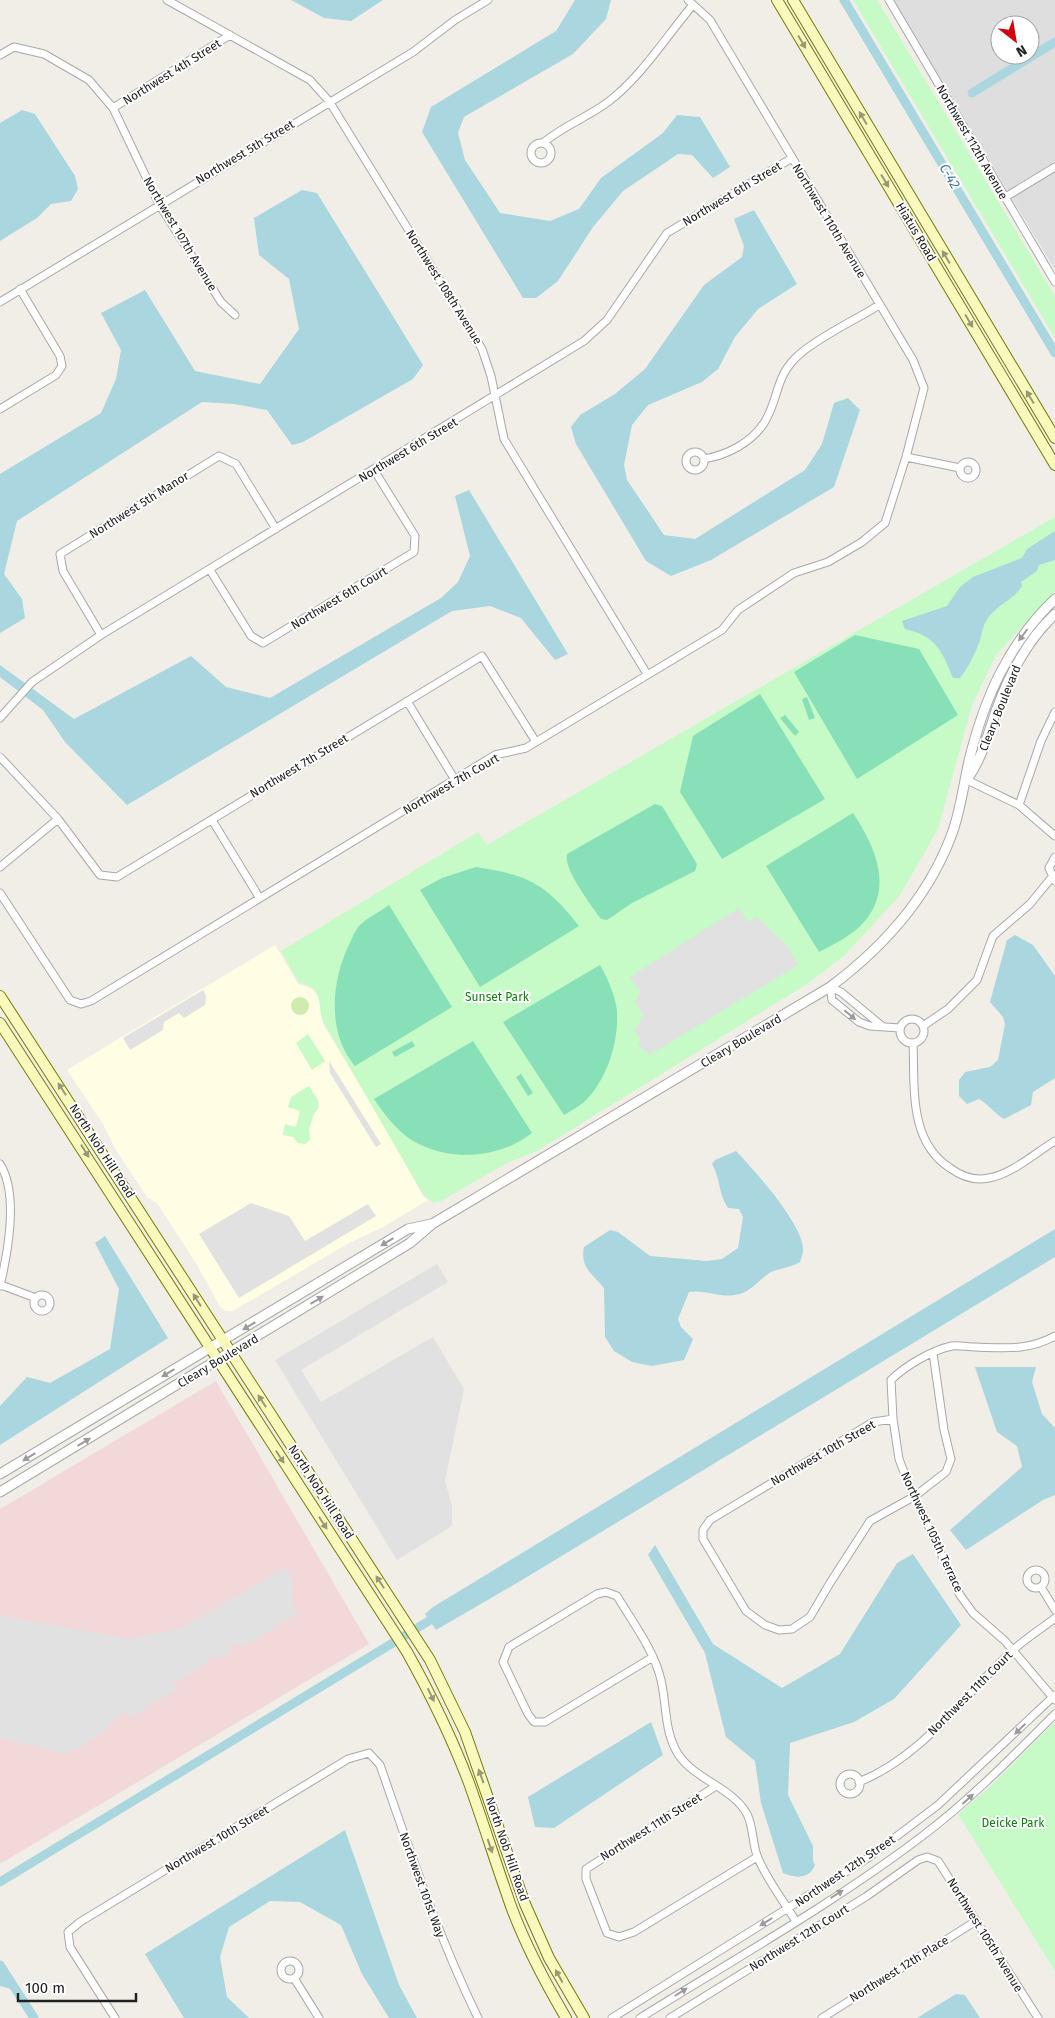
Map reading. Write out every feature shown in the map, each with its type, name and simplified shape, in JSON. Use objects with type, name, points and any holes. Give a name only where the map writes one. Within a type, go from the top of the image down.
[{"type":"main road","name":"Hiatus Road","points":[[777,0],[1055,465]]},
{"type":"main road","name":"Hiatus Road","points":[[793,0],[1055,438]]},
{"type":"main road","name":"North Nob Hill Road","points":[[0,996],[421,1645],[465,1732],[526,1904],[550,1958],[584,2018]]},
{"type":"main road","name":"North Nob Hill Road","points":[[0,1023],[73,1133],[407,1652],[430,1693],[458,1756],[513,1911],[544,1978],[566,2018]]},
{"type":"street","name":"Northwest 108th Avenue","points":[[167,0],[310,80],[329,101],[482,349],[491,376],[504,439],[647,674]]},
{"type":"street","name":"Northwest 5th Street","points":[[0,302],[412,52],[456,20],[488,0]]},
{"type":"street","name":"Northwest 112th Avenue","points":[[889,0],[1055,282]]},
{"type":"street","points":[[543,144],[554,134],[608,102],[627,85],[690,3]]},
{"type":"street","name":"Northwest 110th Avenue","points":[[690,3],[710,20],[913,360],[924,388],[906,457]]},
{"type":"street","name":"Northwest 4th Street","points":[[113,108],[230,35]]},
{"type":"street","name":"Northwest 107th Avenue","points":[[0,55],[14,47],[44,54],[89,80],[113,108],[159,204],[221,302],[235,315]]},
{"type":"street","name":"Northwest 6th Street","points":[[0,718],[32,682],[100,635],[495,397],[584,341],[608,320],[667,232],[792,158]]},
{"type":"street","points":[[1004,198],[1055,167]]},
{"type":"street","points":[[0,409],[56,374],[62,366],[60,356],[20,289]]},
{"type":"street","points":[[704,459],[720,456],[748,440],[764,422],[782,374],[801,353],[879,305]]},
{"type":"street","name":"Northwest 5th Manor","points":[[100,635],[63,572],[60,554],[219,456],[236,464],[276,529]]},
{"type":"street","points":[[906,457],[960,468]]},
{"type":"street","name":"Northwest 7th Court","points":[[0,893],[70,1000],[81,1004],[91,1001],[259,897],[494,756],[526,748],[722,630],[738,610],[794,573],[828,562],[862,542],[885,523],[906,457]]},
{"type":"street","name":"Northwest 6th Court","points":[[210,570],[251,636],[263,643],[414,552],[415,536],[374,470]]},
{"type":"street","name":"Cleary Boulevard","points":[[0,1492],[410,1243],[432,1224],[830,987],[876,950],[914,905],[944,853],[954,828],[967,780],[969,762],[986,704],[1001,669],[1023,634],[1055,599]]},
{"type":"street","name":"Cleary Boulevard","points":[[967,780],[978,763],[997,709],[1022,655],[1055,614]]},
{"type":"street","name":"Northwest 7th Street","points":[[58,819],[100,875],[117,878],[482,656],[536,742]]},
{"type":"street","points":[[407,701],[455,780]]},
{"type":"street","points":[[1019,805],[1041,741],[1055,712]]},
{"type":"street","points":[[0,757],[58,819],[0,867]]},
{"type":"street","points":[[967,780],[1019,805],[1055,836]]},
{"type":"street","points":[[212,820],[259,897]]},
{"type":"street","points":[[923,1026],[948,1009],[976,980],[993,936],[1030,904],[1053,879],[1049,868],[1055,857]]},
{"type":"street","points":[[830,987],[832,1000],[859,1022],[870,1026],[900,1028]]},
{"type":"street","points":[[830,987],[841,992],[882,1026]]},
{"type":"street","points":[[910,1018],[918,1020],[923,1026],[922,1038],[913,1043],[902,1038],[900,1028],[910,1018]]},
{"type":"street","points":[[913,1043],[918,1123],[922,1136],[930,1150],[944,1165],[960,1175],[977,1179],[989,1178],[1003,1173],[1055,1140]]},
{"type":"street","points":[[0,1164],[10,1187],[12,1206],[0,1285],[36,1298]]},
{"type":"street","name":"Cleary Boulevard","points":[[0,1474],[408,1229],[432,1224]]},
{"type":"street","name":"Northwest 10th Street","points":[[915,1496],[870,1521],[830,1582],[810,1617],[792,1629],[779,1630],[765,1624],[746,1611],[703,1539],[703,1530],[710,1520],[873,1422],[893,1419],[891,1380],[898,1373],[934,1353],[952,1346],[1022,1348],[1038,1345],[1055,1336]]},
{"type":"street","points":[[915,1496],[946,1472],[952,1459],[944,1430],[934,1353]]},
{"type":"street","name":"Northwest 105th Terrace","points":[[893,1419],[899,1458],[960,1595],[974,1613],[1013,1650],[1054,1698]]},
{"type":"street","points":[[1041,1586],[1055,1610]]},
{"type":"street","points":[[653,1657],[544,1722],[534,1722],[528,1714],[503,1662],[504,1655],[509,1647],[597,1594],[606,1592],[617,1596],[653,1657],[661,1682],[666,1721],[671,1739],[679,1756],[734,1798],[746,1814],[757,1857],[795,1920]]},
{"type":"street","name":"Northwest 11th Court","points":[[860,1782],[878,1775],[897,1762],[950,1716],[1013,1650],[1055,1618]]},
{"type":"street","name":"Northwest 12th Street","points":[[612,2018],[868,1858],[938,1805],[1054,1698]]},
{"type":"street","name":"Northwest 12th Street","points":[[640,2018],[862,1879],[921,1837],[966,1801],[1055,1714]]},
{"type":"street","name":"Northwest 10th Street","points":[[115,2018],[70,1947],[68,1932],[80,1922],[348,1759],[368,1753]]},
{"type":"street","name":"Northwest 101st Way","points":[[368,1753],[380,1765],[425,1897],[452,1965],[478,2018]]},
{"type":"street","name":"Northwest 11th Street","points":[[716,1786],[586,1869],[586,1879],[607,1933],[620,1937],[634,1932],[757,1857]]},
{"type":"street","name":"Northwest 105th Avenue","points":[[927,1857],[938,1861],[1038,2018]]},
{"type":"street","name":"Northwest 12th Court","points":[[670,2018],[867,1896],[918,1860],[927,1857]]},
{"type":"street","name":"Northwest 12th Place","points":[[822,2018],[976,1921]]},
{"type":"street","points":[[294,1978],[319,2018]]},
{"type":"shaded area","points":[[893,0],[1055,0],[1055,270]]},
{"type":"shaded area","points":[[739,908],[748,922],[757,917],[787,946],[798,965],[649,1055],[638,1044],[641,1041],[635,1031],[643,1014],[635,1002],[640,992],[630,977]]},
{"type":"shaded area","points":[[275,945],[298,984],[312,989],[319,997],[323,1024],[382,1121],[423,1196],[428,1200],[383,1227],[349,1243],[233,1311],[226,1311],[220,1307],[197,1265],[157,1203],[147,1197],[116,1150],[103,1124],[67,1070]]},
{"type":"shaded area","points":[[203,990],[206,996],[205,1005],[184,1018],[179,1013],[164,1022],[163,1030],[130,1050],[123,1038]]},
{"type":"shaded area","points":[[329,1061],[381,1144],[376,1147],[330,1073]]},
{"type":"shaded area","points":[[251,1203],[289,1216],[305,1241],[368,1204],[376,1216],[239,1298],[199,1234]]},
{"type":"shaded area","points":[[437,1264],[448,1282],[301,1370],[321,1402],[433,1337],[464,1389],[445,1481],[452,1506],[452,1526],[397,1560],[275,1360]]},
{"type":"shaded area","points":[[216,1381],[369,1644],[0,1864],[0,1509]]},
{"type":"shaded area","points":[[286,1567],[293,1581],[291,1601],[298,1613],[245,1646],[235,1643],[231,1645],[229,1655],[224,1654],[220,1660],[216,1658],[217,1654],[211,1657],[203,1666],[174,1684],[177,1689],[131,1717],[127,1712],[113,1721],[100,1735],[72,1752],[62,1753],[0,1738],[0,1616],[129,1639],[180,1629]]},
{"type":"green space","points":[[853,0],[877,0],[1055,296],[1055,338]]},
{"type":"green space","name":"Sunset Park","points":[[1055,517],[1055,592],[996,655],[972,705],[938,829],[900,895],[845,955],[807,984],[537,1151],[505,1164],[441,1201],[434,1203],[424,1196],[324,1023],[317,993],[307,985],[299,983],[281,951],[478,832],[487,845]]},
{"type":"green space","points":[[855,635],[919,649],[958,715],[857,779],[794,672]]},
{"type":"green space","points":[[760,694],[825,799],[722,859],[680,792],[693,736]]},
{"type":"green space","points":[[807,697],[815,718],[809,720],[802,699]]},
{"type":"green space","points":[[785,715],[799,732],[795,736],[780,718]]},
{"type":"green space","points":[[655,804],[662,806],[697,864],[695,871],[632,903],[607,920],[601,919],[585,897],[569,869],[567,854]]},
{"type":"green space","points":[[853,813],[874,853],[880,881],[878,895],[873,909],[860,927],[819,952],[766,866]]},
{"type":"green space","points":[[476,867],[510,874],[535,884],[556,900],[579,926],[480,987],[420,890],[442,878]]},
{"type":"green space","points":[[389,905],[452,1007],[355,1066],[346,1053],[336,1023],[335,1007],[338,975],[343,959],[358,927]]},
{"type":"green space","points":[[600,965],[611,987],[616,1005],[617,1023],[614,1047],[606,1071],[593,1091],[586,1100],[564,1115],[503,1022]]},
{"type":"green space","points":[[300,997],[306,1000],[309,1006],[306,1012],[300,1015],[294,1012],[291,1006],[294,1000]]},
{"type":"green space","points":[[308,1034],[325,1061],[312,1070],[296,1043]]},
{"type":"green space","points":[[412,1041],[415,1046],[395,1057],[392,1052]]},
{"type":"green space","points":[[473,1041],[532,1133],[519,1142],[505,1148],[474,1155],[458,1155],[443,1152],[427,1148],[413,1141],[391,1122],[374,1099]]},
{"type":"green space","points":[[521,1074],[533,1093],[528,1096],[516,1077]]},
{"type":"green space","points":[[309,1086],[318,1100],[319,1107],[313,1116],[309,1129],[310,1140],[305,1144],[298,1143],[293,1137],[283,1135],[285,1124],[296,1127],[300,1111],[288,1107],[291,1097]]},
{"type":"green space","name":"Deicke Park","points":[[1055,1722],[1055,1971],[958,1814],[991,1786]]},
{"type":"water","points":[[291,0],[383,0],[351,21],[324,18]]},
{"type":"water","points":[[575,0],[611,0],[606,19],[573,54],[464,117],[458,133],[465,160],[500,213],[550,221],[579,209],[601,178],[663,133],[677,115],[700,117],[730,167],[713,178],[692,155],[678,154],[623,191],[593,227],[558,281],[536,298],[523,298],[422,132],[431,107],[556,31]]},
{"type":"water","points":[[22,110],[35,114],[75,176],[78,189],[71,201],[51,204],[37,218],[0,241],[0,123]]},
{"type":"water","points":[[302,190],[317,193],[423,365],[413,379],[303,442],[292,445],[267,410],[234,404],[202,402],[17,521],[4,574],[22,599],[25,618],[0,633],[0,474],[101,413],[116,379],[121,350],[101,313],[145,290],[195,371],[260,384],[299,329],[289,279],[259,255],[254,218]]},
{"type":"water","points":[[754,210],[797,284],[758,309],[735,337],[718,369],[702,382],[648,405],[632,425],[624,465],[627,480],[664,535],[695,539],[805,470],[822,444],[834,403],[848,398],[860,410],[834,487],[711,560],[671,576],[646,561],[576,444],[571,427],[580,415],[615,394],[645,369],[704,285],[742,257],[744,246],[734,219]]},
{"type":"water","points":[[469,490],[568,654],[555,660],[521,618],[490,606],[452,611],[127,805],[65,742],[43,710],[0,677],[0,665],[74,719],[191,656],[226,687],[270,698],[441,598],[458,582],[470,556],[455,496]]},
{"type":"water","points":[[1055,531],[1055,560],[1039,565],[1037,571],[1021,582],[1022,586],[1018,591],[988,618],[974,655],[960,678],[953,678],[941,652],[931,640],[916,632],[905,629],[902,621],[947,606],[960,587],[973,577],[1022,558],[1027,549]]},
{"type":"water","points":[[1015,935],[1033,945],[1055,976],[1055,1078],[1033,1092],[1031,1105],[1004,1119],[979,1099],[967,1104],[959,1096],[959,1080],[965,1072],[990,1067],[998,1060],[1005,1024],[1003,1017],[990,1002],[1007,940]]},
{"type":"water","points":[[736,1151],[777,1198],[796,1227],[803,1251],[800,1262],[771,1272],[741,1294],[729,1296],[695,1291],[689,1292],[678,1319],[681,1327],[693,1339],[684,1360],[652,1366],[632,1362],[614,1351],[605,1337],[604,1288],[585,1265],[584,1247],[610,1230],[618,1232],[650,1256],[707,1261],[722,1259],[738,1248],[743,1217],[739,1209],[728,1208],[712,1164],[715,1160]]},
{"type":"water","points":[[1055,1229],[1055,1257],[522,1580],[436,1630],[425,1614],[433,1607]]},
{"type":"water","points":[[105,1236],[168,1338],[0,1445],[0,1406],[27,1377],[50,1383],[110,1349],[119,1289],[95,1243]]},
{"type":"water","points":[[975,1367],[1036,1367],[1032,1382],[1042,1414],[1055,1428],[1055,1495],[1043,1500],[966,1550],[950,1530],[1022,1467],[1017,1446],[997,1432]]},
{"type":"water","points":[[655,1545],[713,1644],[782,1688],[840,1654],[897,1563],[913,1554],[961,1625],[894,1699],[854,1722],[790,1743],[788,1795],[813,1846],[813,1861],[815,1865],[805,1875],[797,1877],[783,1873],[761,1803],[755,1761],[726,1737],[705,1653],[648,1555]]},
{"type":"water","points":[[651,1722],[663,1755],[554,1828],[535,1827],[528,1797]]},
{"type":"water","points":[[345,1830],[399,1985],[417,2018],[389,2018],[362,1974],[341,1925],[300,1902],[270,1901],[229,1927],[220,1957],[227,1997],[249,2018],[184,2018],[145,1954]]},
{"type":"water","points":[[0,1965],[18,1991],[0,1986]]},
{"type":"water","points":[[956,1994],[965,1995],[980,2018],[917,2018]]},
{"type":"waterway","name":"C-42","points":[[844,0],[1055,353]]},
{"type":"waterway","points":[[972,93],[1055,42]]},
{"type":"waterway","points":[[0,1882],[437,1616]]},
{"type":"waterway","points":[[0,1965],[34,2018]]}]
